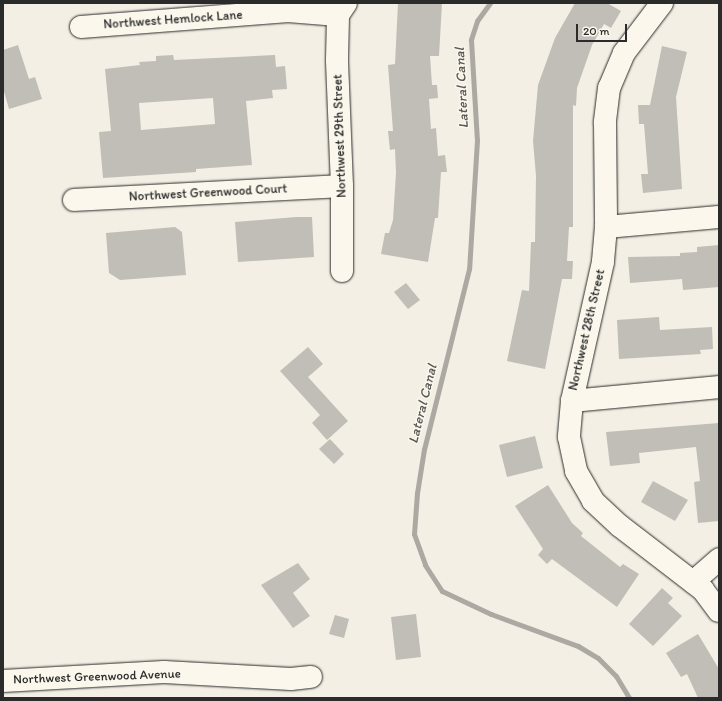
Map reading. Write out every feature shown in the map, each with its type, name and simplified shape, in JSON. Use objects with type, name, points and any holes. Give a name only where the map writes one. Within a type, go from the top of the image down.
[{"type":"street","name":"Northwest 28th Street","points":[[662,3],[624,53],[609,88],[605,123],[606,227],[603,262],[572,401],[569,437],[576,471],[593,501],[620,526],[693,582],[719,611]]},
{"type":"street","name":"Northwest Hemlock Lane","points":[[81,27],[288,11],[342,9]]},
{"type":"street","name":"Northwest 29th Street","points":[[342,9],[337,60],[342,186],[342,270]]},
{"type":"street","name":"Northwest Greenwood Court","points":[[74,200],[342,186]]},
{"type":"street","points":[[606,227],[719,217]]},
{"type":"street","points":[[572,401],[719,387]]},
{"type":"street","points":[[693,582],[719,559]]},
{"type":"street","name":"Northwest Greenwood Avenue","points":[[3,681],[164,672],[291,680],[311,677]]},
{"type":"building","points":[[398,3],[442,3],[439,56],[430,56],[432,85],[437,85],[438,98],[429,99],[431,129],[436,128],[438,156],[445,155],[447,172],[441,172],[438,218],[435,218],[428,262],[381,254],[385,233],[389,233],[393,220],[396,173],[395,149],[390,150],[388,131],[393,131],[388,65],[395,64]]},
{"type":"building","points":[[575,3],[607,3],[621,11],[611,28],[604,24],[592,45],[577,88],[576,106],[573,105],[573,227],[569,227],[567,261],[573,261],[572,279],[562,279],[545,369],[507,361],[522,290],[529,291],[531,242],[535,242],[536,176],[533,141],[538,85],[555,38]]},
{"type":"building","points":[[18,45],[29,79],[35,77],[42,99],[9,109],[3,88],[3,50]]},
{"type":"building","points":[[662,46],[687,52],[676,97],[682,189],[643,193],[641,174],[648,174],[644,124],[639,124],[638,105],[650,105]]},
{"type":"building","points":[[173,55],[174,60],[275,55],[276,67],[285,66],[287,89],[272,90],[273,98],[246,101],[252,165],[196,169],[196,172],[103,178],[99,132],[111,131],[105,69],[140,65],[139,62],[156,61],[156,56]],"holes":[[[213,98],[215,124],[141,130],[139,103]]]},
{"type":"building","points":[[312,217],[314,257],[238,262],[235,222]]},
{"type":"building","points":[[175,227],[182,232],[186,275],[120,280],[109,273],[106,233]]},
{"type":"building","points":[[719,245],[719,287],[683,290],[682,279],[630,283],[628,257],[680,256],[680,253],[697,252],[697,247]]},
{"type":"building","points":[[406,283],[420,300],[408,309],[394,292]]},
{"type":"building","points":[[659,317],[660,330],[712,327],[713,349],[700,350],[701,354],[619,359],[617,320]]},
{"type":"building","points":[[308,347],[323,364],[308,377],[348,421],[327,440],[312,423],[320,415],[280,371]]},
{"type":"building","points":[[719,423],[719,521],[698,523],[694,482],[700,481],[696,447],[639,453],[640,463],[610,466],[606,432]]},
{"type":"building","points":[[535,436],[543,468],[507,477],[499,445]]},
{"type":"building","points":[[330,439],[344,454],[334,464],[319,449]]},
{"type":"building","points":[[653,481],[688,500],[675,521],[641,502]]},
{"type":"building","points":[[548,485],[572,523],[583,533],[581,536],[620,567],[623,564],[639,574],[617,607],[552,559],[547,564],[538,555],[543,549],[515,506]]},
{"type":"building","points":[[298,563],[310,579],[293,593],[310,616],[293,628],[261,585]]},
{"type":"building","points":[[662,588],[673,598],[668,603],[682,616],[653,646],[629,624]]},
{"type":"building","points":[[416,614],[421,657],[396,660],[391,617]]},
{"type":"building","points":[[335,615],[349,619],[344,638],[329,634]]},
{"type":"building","points":[[698,634],[719,669],[719,698],[698,698],[687,674],[681,677],[666,653]]},
{"type":"waterway","name":"Lateral Canal","points":[[490,3],[477,21],[471,40],[477,140],[469,269],[424,449],[417,493],[414,534],[425,565],[442,591],[491,614],[578,646],[598,658],[616,676],[629,698]]}]
